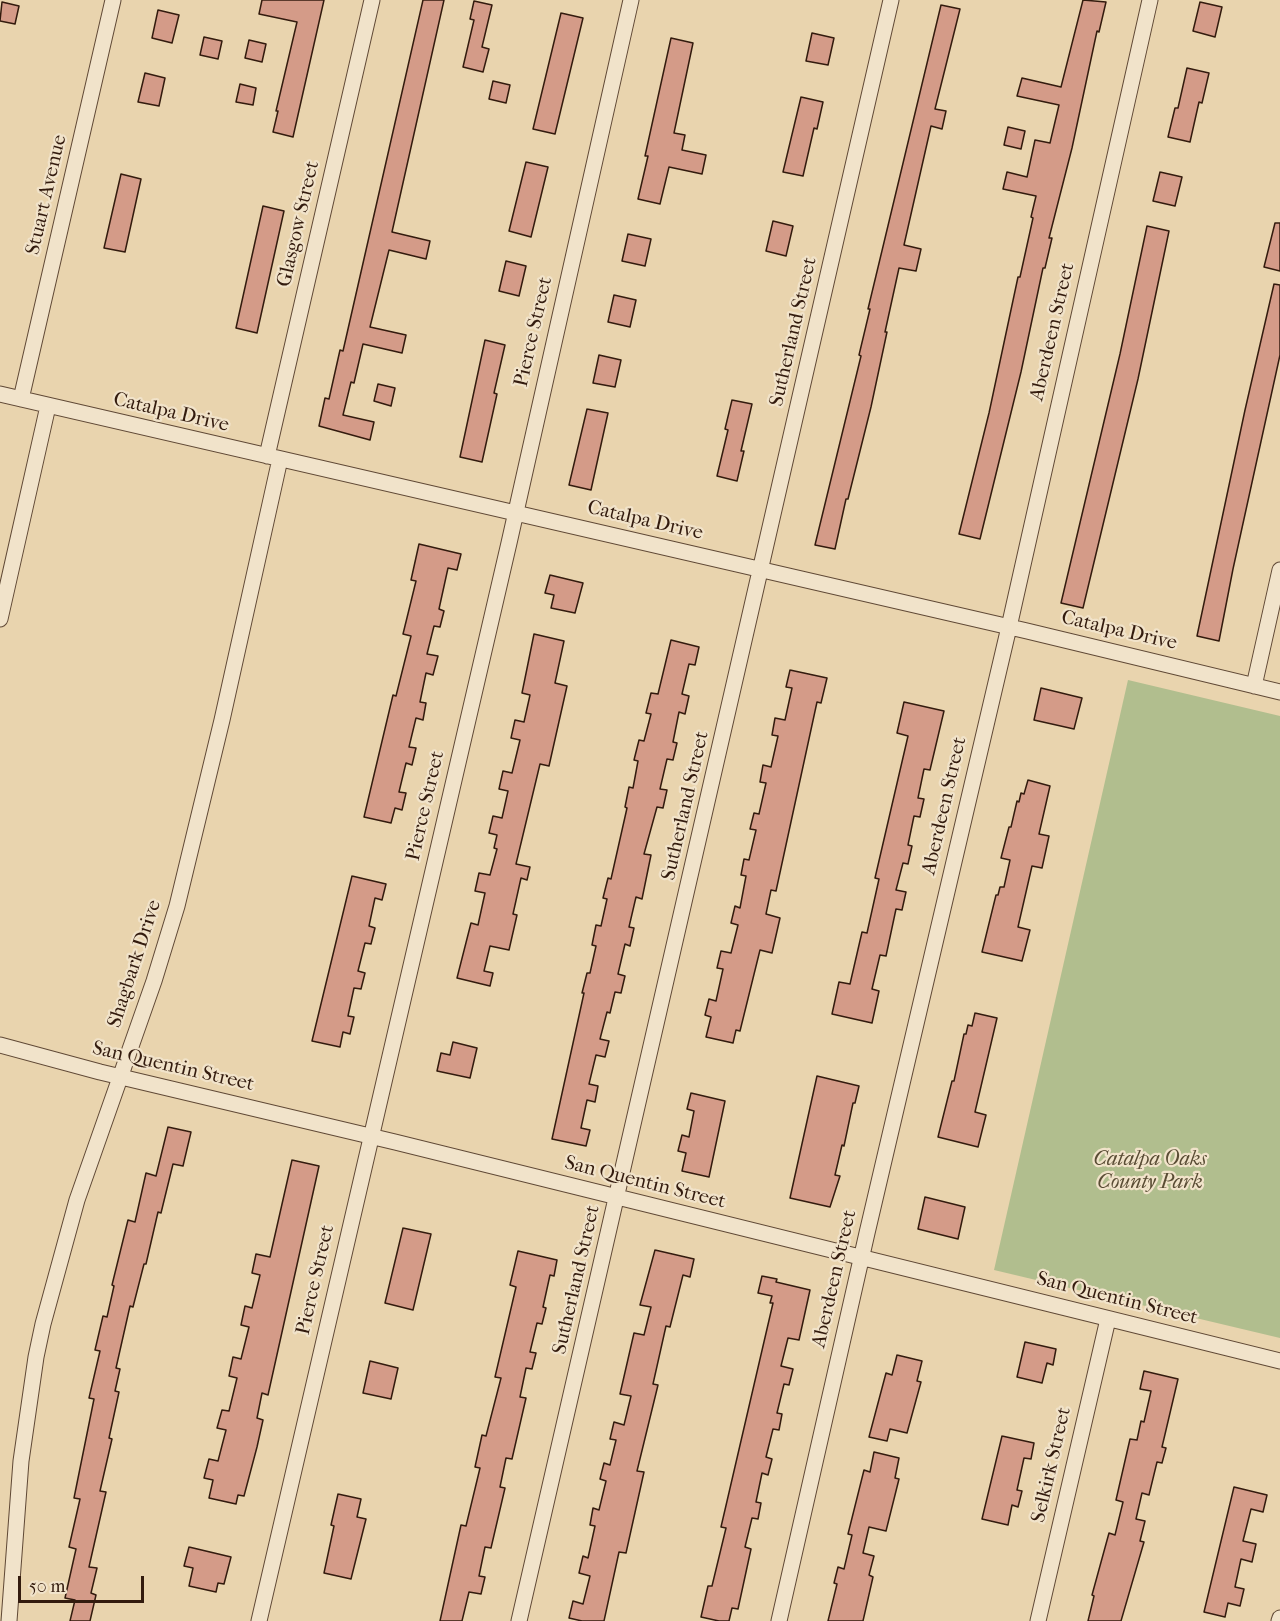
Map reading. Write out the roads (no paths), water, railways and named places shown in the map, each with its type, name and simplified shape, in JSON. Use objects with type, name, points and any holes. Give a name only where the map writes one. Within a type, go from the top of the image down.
[{"type":"street","name":"Stuart Avenue","points":[[21,399],[113,0]]},
{"type":"street","name":"Glasgow Street","points":[[274,458],[372,0]]},
{"type":"street","name":"Pierce Street","points":[[259,1621],[631,0]]},
{"type":"street","name":"Sutherland Street","points":[[519,1621],[891,0]]},
{"type":"street","name":"Aberdeen Street","points":[[779,1621],[861,1258],[1009,627],[1150,0]]},
{"type":"street","name":"Catalpa Drive","points":[[0,394],[1009,627],[1280,692]]},
{"type":"street","points":[[0,619],[48,406]]},
{"type":"street","name":"Shagbark Drive","points":[[9,1621],[21,1461],[36,1357],[74,1210],[154,981],[195,835],[274,458]]},
{"type":"street","points":[[1254,686],[1280,570]]},
{"type":"street","name":"San Quentin Street","points":[[0,1045],[1280,1361]]},
{"type":"street","name":"Selkirk Street","points":[[1038,1621],[1108,1319]]},
{"type":"park label","name":"Catalpa Oaks County Park","points":[[1150,1172]]}]
